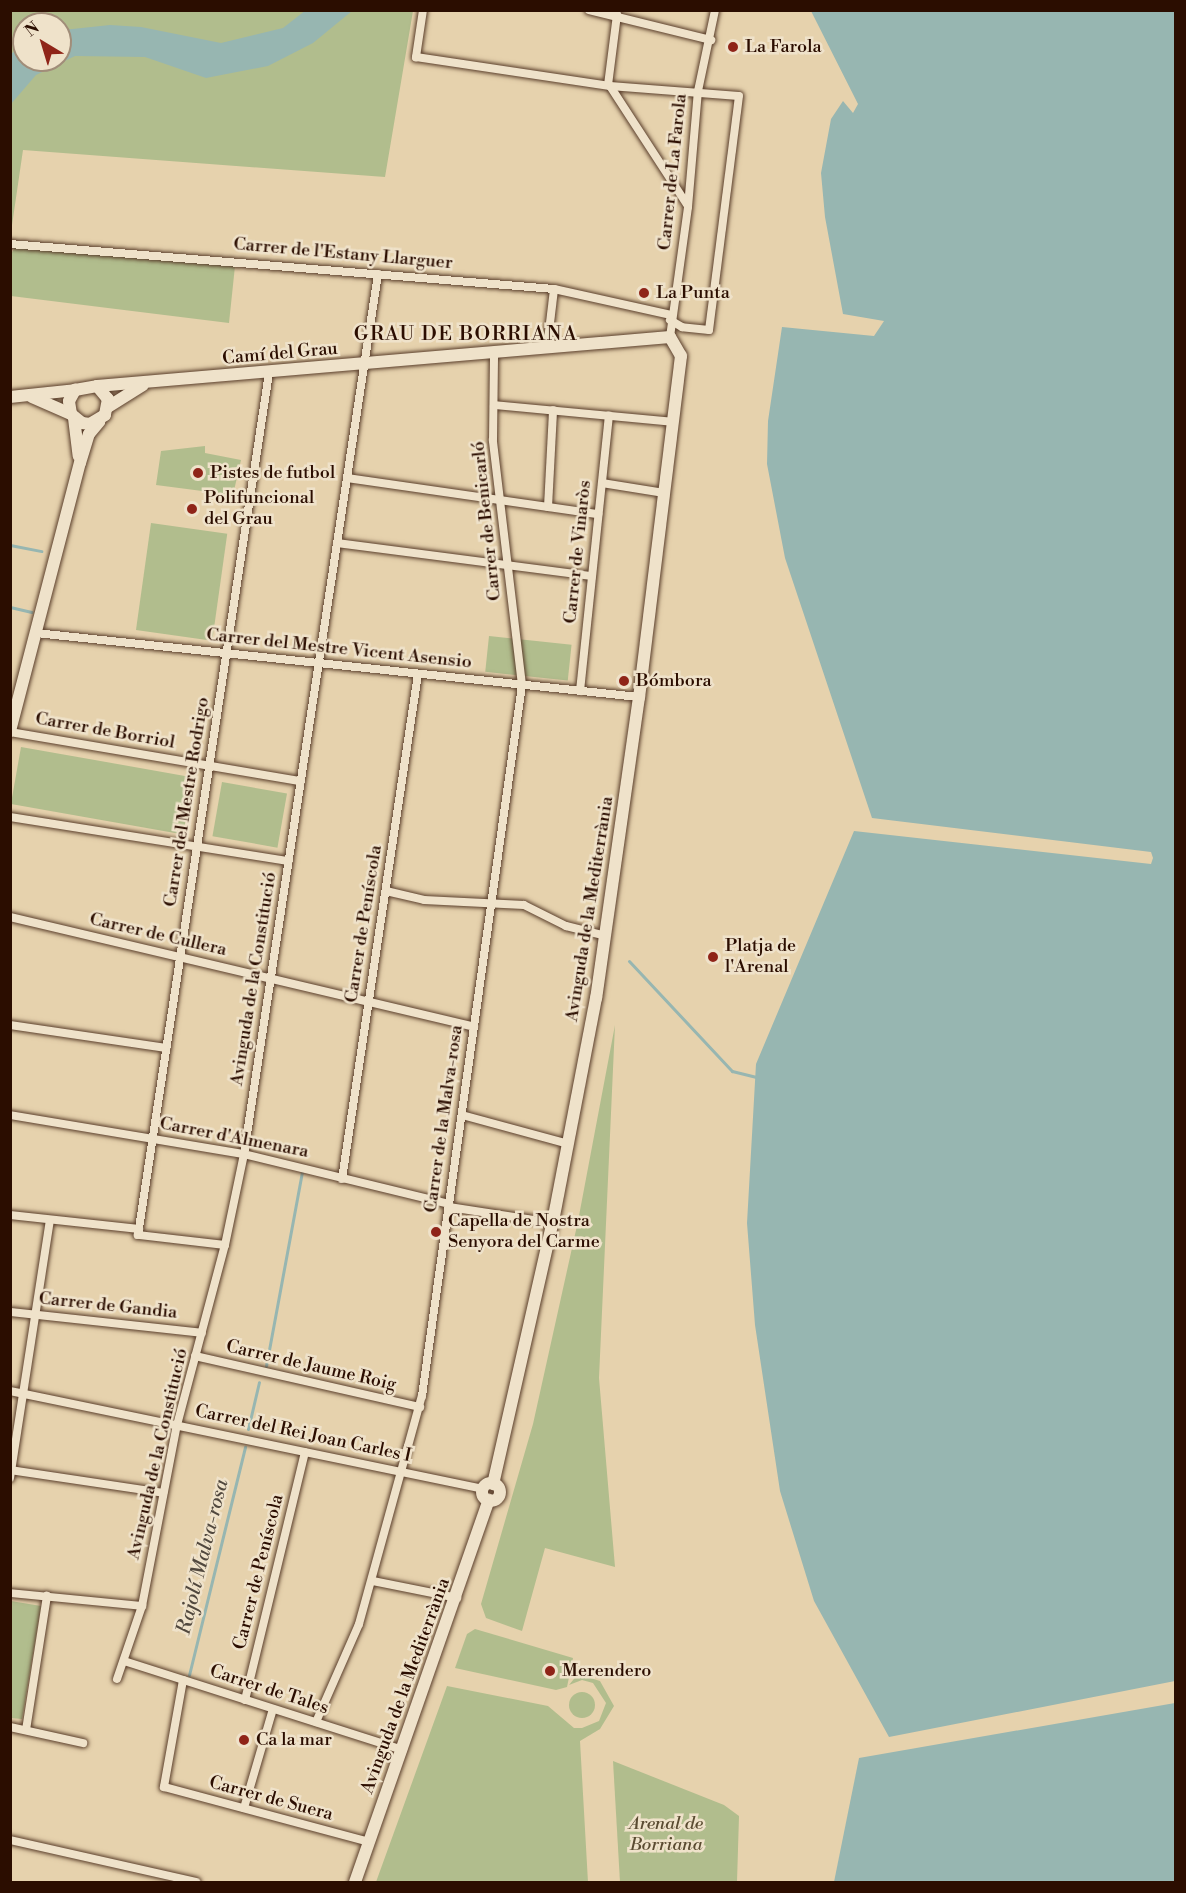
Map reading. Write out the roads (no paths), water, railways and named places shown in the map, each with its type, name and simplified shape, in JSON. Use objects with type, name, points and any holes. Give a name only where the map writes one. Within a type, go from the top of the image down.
[{"type":"street","points":[[423,10],[416,57],[609,85],[698,91]]},
{"type":"street","points":[[589,10],[617,15],[711,40]]},
{"type":"street","name":"Carrer de La Farola","points":[[670,338],[670,318],[688,207],[698,91],[716,10]]},
{"type":"street","points":[[617,15],[609,85],[688,207]]},
{"type":"street","name":"Carrer de l'Estany Llarguer","points":[[10,244],[554,289],[670,318],[682,327],[709,330],[739,96],[698,91]]},
{"type":"street","name":"Avinguda de la Constitució","points":[[117,1680],[142,1606],[177,1425],[225,1245],[244,1154],[378,274]]},
{"type":"street","points":[[547,348],[554,289]]},
{"type":"street","name":"Camí del Grau","points":[[97,387],[670,338]]},
{"type":"street","name":"Avinguda de la Mediterrània","points":[[355,1882],[457,1598],[489,1500],[499,1494],[488,1486],[553,1223],[606,936],[639,697],[681,356],[670,338]]},
{"type":"street","name":"Carrer de Benicarló","points":[[494,353],[494,405],[500,500],[522,685]]},
{"type":"street","name":"Carrer del Mestre Rodrigo","points":[[139,1232],[269,373]]},
{"type":"street","name":"Camí del Grau","points":[[108,407],[144,384]]},
{"type":"street","points":[[10,397],[97,387],[108,399],[108,407],[88,434],[10,732]]},
{"type":"street","points":[[75,390],[69,401],[80,463]]},
{"type":"street","points":[[28,396],[90,424],[99,422]]},
{"type":"street","points":[[494,405],[673,422]]},
{"type":"street","points":[[548,507],[553,410]]},
{"type":"street","name":"Carrer de Vinaròs","points":[[580,691],[609,416]]},
{"type":"street","points":[[347,478],[598,514]]},
{"type":"street","points":[[602,483],[664,493]]},
{"type":"street","points":[[338,543],[592,576]]},
{"type":"street","name":"Carrer del Mestre Vicent Asensio","points":[[36,633],[639,697]]},
{"type":"street","name":"Carrer de Peníscola","points":[[342,1179],[418,674]]},
{"type":"street","name":"Carrer de la Malva-rosa","points":[[316,1722],[359,1624],[404,1472],[420,1407],[522,685]]},
{"type":"street","name":"Carrer de Borriol","points":[[10,732],[301,781]]},
{"type":"street","points":[[10,817],[289,861]]},
{"type":"street","points":[[386,891],[424,900],[491,906],[524,905],[566,926],[606,936]]},
{"type":"street","name":"Carrer de Cullera","points":[[10,917],[474,1027]]},
{"type":"street","points":[[10,1025],[166,1048]]},
{"type":"street","name":"Carrer d'Almenara","points":[[10,1114],[244,1154],[449,1205],[553,1223]]},
{"type":"street","points":[[462,1115],[569,1144]]},
{"type":"street","points":[[10,1215],[225,1245]]},
{"type":"street","points":[[50,1220],[11,1473],[164,1493]]},
{"type":"street","name":"Carrer de Gandia","points":[[10,1312],[202,1333]]},
{"type":"street","name":"Carrer de Jaume Roig","points":[[195,1356],[420,1407]]},
{"type":"street","name":"Carrer del Rei Joan Carles I","points":[[10,1391],[404,1472],[488,1486]]},
{"type":"street","name":"Carrer de Peníscola","points":[[245,1700],[304,1452]]},
{"type":"street","points":[[373,1581],[457,1598]]},
{"type":"street","points":[[10,1593],[142,1606]]},
{"type":"street","points":[[26,1730],[47,1596]]},
{"type":"street","name":"Carrer de Tales","points":[[124,1661],[403,1750]]},
{"type":"street","name":"Carrer de Suera","points":[[183,1680],[164,1787],[369,1842]]},
{"type":"street","points":[[244,1808],[273,1708]]},
{"type":"street","points":[[10,1727],[83,1743]]},
{"type":"street","points":[[10,1840],[68,1851],[196,1882]]},
{"type":"water","points":[[306,10],[352,11],[313,43],[268,66],[206,78],[145,57],[72,57],[72,29],[110,25],[141,27],[221,43],[283,28]]},
{"type":"water","points":[[811,11],[1176,11],[1175,1681],[889,1737],[814,1601],[780,1491],[755,1325],[747,1223],[756,1064],[854,831],[1151,864],[1153,858],[1151,852],[872,818],[785,558],[767,464],[768,421],[782,327],[874,336],[884,321],[843,314],[825,217],[821,173],[831,119],[843,101],[853,113],[858,104]]},
{"type":"water","points":[[11,54],[12,72],[42,72],[36,75],[11,104]]},
{"type":"water","points":[[1175,1703],[1175,1882],[834,1882],[859,1758]]},
{"type":"waterway","points":[[10,545],[41,551]]},
{"type":"waterway","points":[[10,607],[31,612]]},
{"type":"waterway","points":[[629,961],[732,1071],[756,1077]]},
{"type":"waterway","name":"Rajolí Malva-rosa","points":[[266,1366],[302,1172]]},
{"type":"waterway","name":"Rajolí Malva-rosa","points":[[248,1429],[259,1382]]},
{"type":"waterway","name":"Rajolí Malva-rosa","points":[[189,1675],[245,1447]]},
{"type":"place","name":"La Farola","points":[[733,47]]},
{"type":"place","name":"La Punta","points":[[644,293]]},
{"type":"place","name":"Pistes de futbol","points":[[198,473]]},
{"type":"place","name":"Polifuncional del Grau","points":[[192,509]]},
{"type":"place","name":"Bómbora","points":[[624,681]]},
{"type":"place","name":"Platja de l'Arenal","points":[[713,957]]},
{"type":"place","name":"Capella de Nostra Senyora del Carme","points":[[436,1232]]},
{"type":"place","name":"Merendero","points":[[550,1671]]},
{"type":"place","name":"Ca la mar","points":[[244,1740]]},
{"type":"district","name":"GRAU DE BORRIANA","points":[[466,334]]},
{"type":"park label","name":"Arenal de Borriana","points":[[666,1835]]}]
